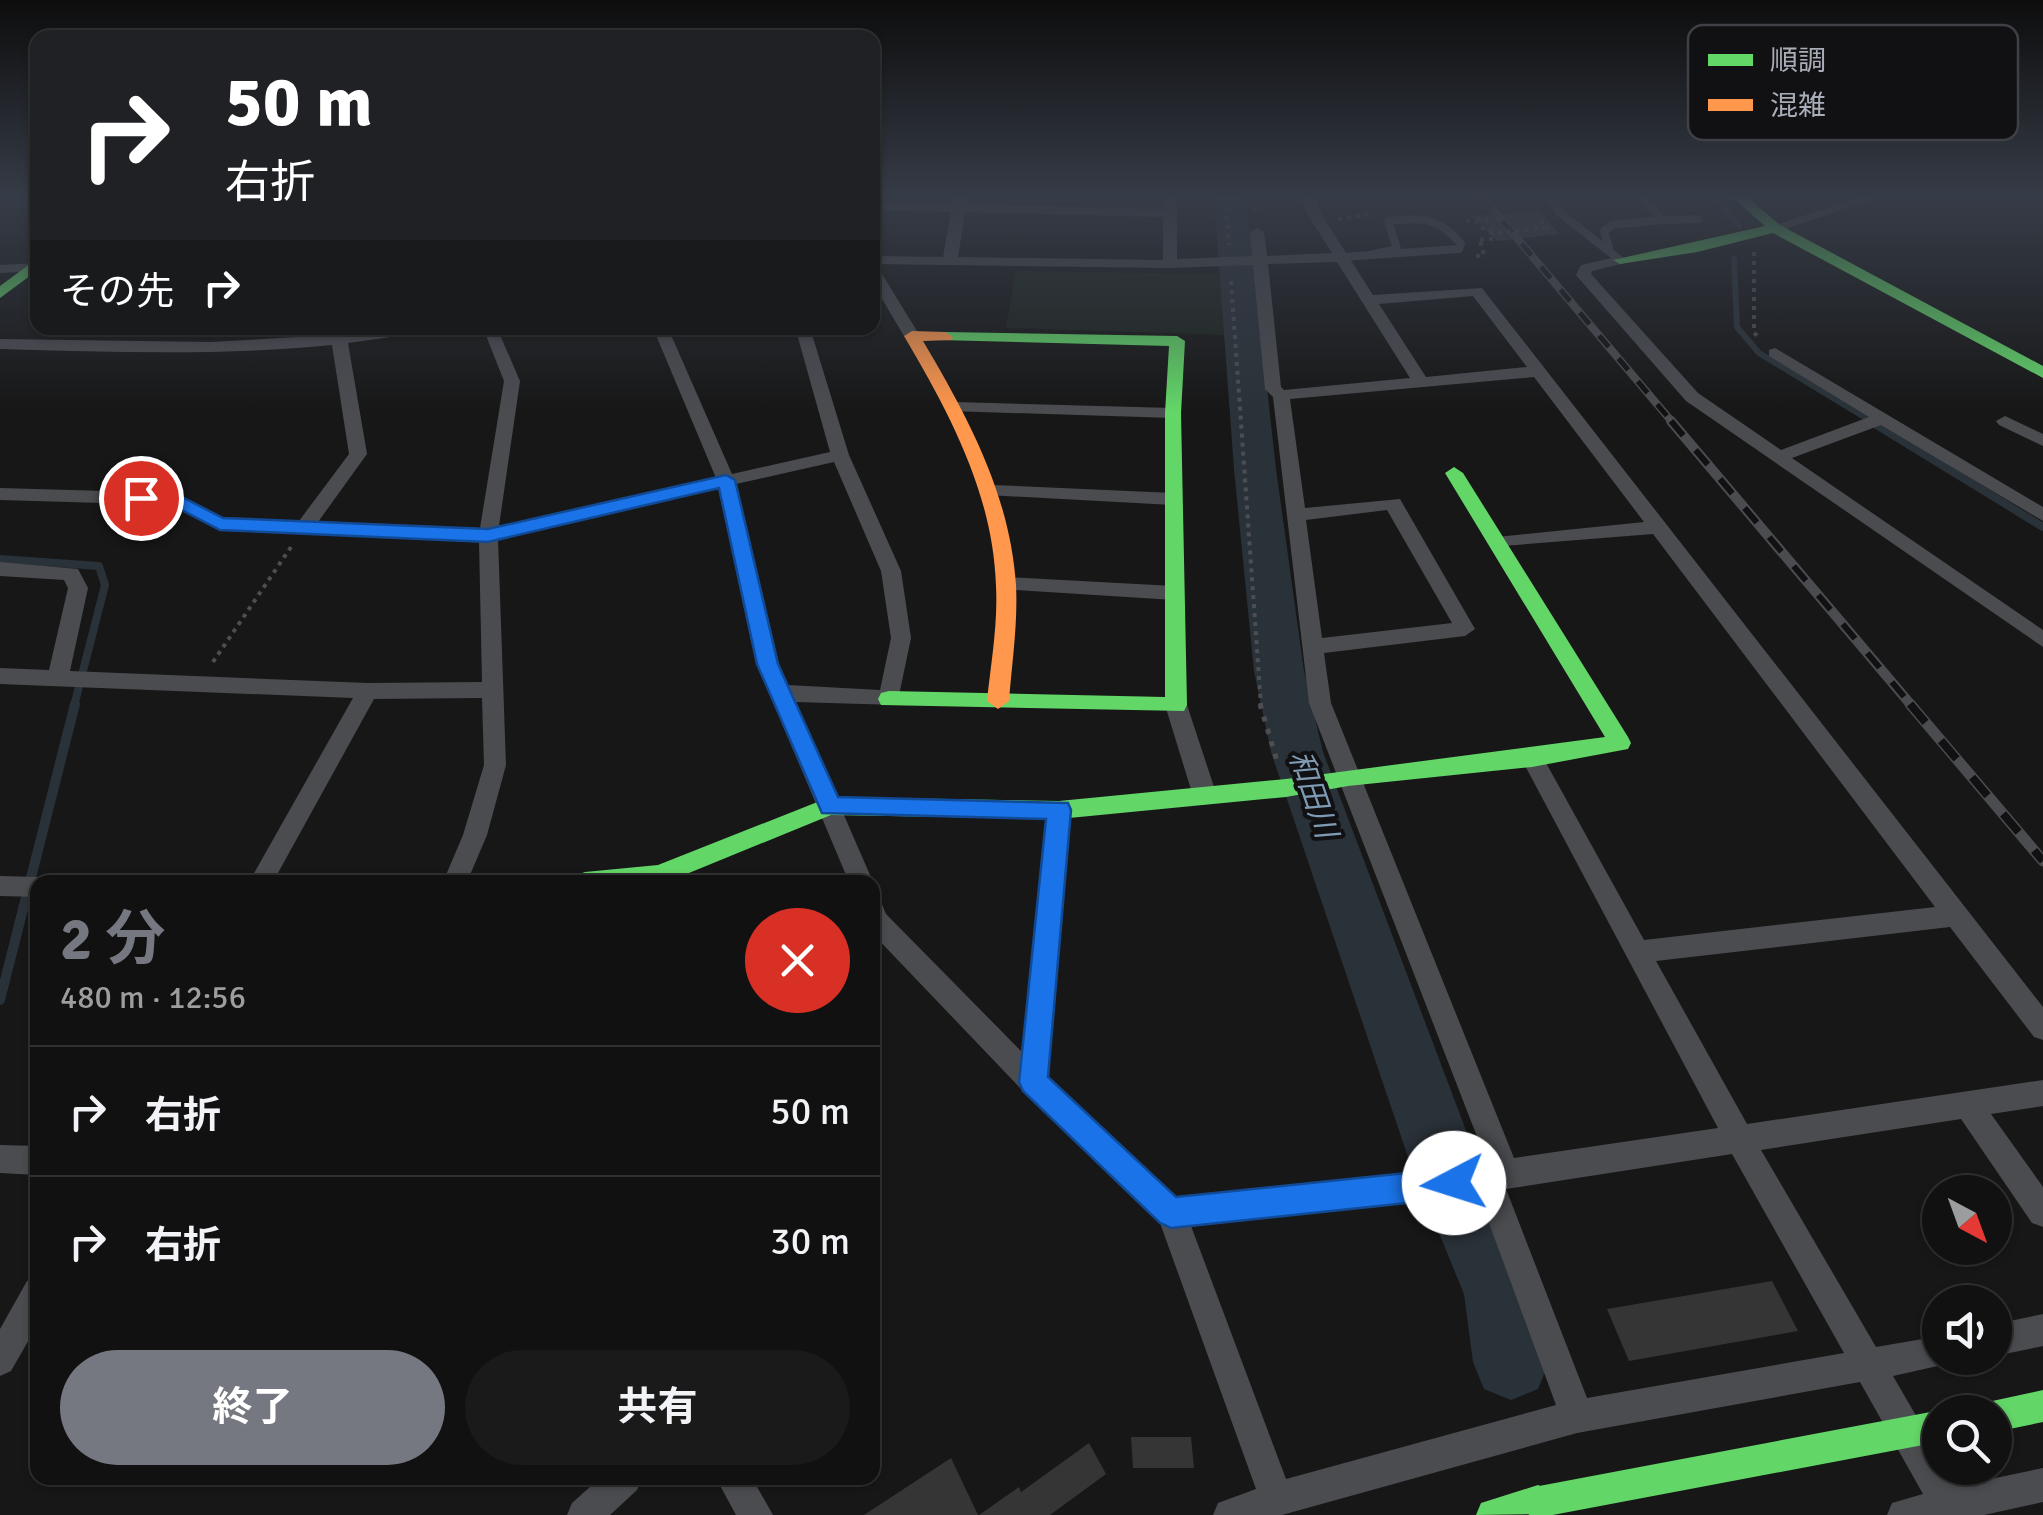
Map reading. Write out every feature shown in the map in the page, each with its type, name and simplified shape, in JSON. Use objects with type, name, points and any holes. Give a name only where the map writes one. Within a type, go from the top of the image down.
[{"type":"street","points":[[1260,269],[1273,389],[1281,395],[1542,372]]},
{"type":"street","points":[[1350,269],[1421,382]]},
{"type":"street","points":[[1586,269],[1583,275],[1692,397],[2043,640]]},
{"type":"street","points":[[1851,269],[2043,372]]},
{"type":"street","points":[[0,292],[30,270]]},
{"type":"street","points":[[880,282],[955,407],[993,491],[1006,584],[998,701]]},
{"type":"street","points":[[1370,300],[1478,291],[2043,1028]]},
{"type":"street","points":[[0,344],[227,349],[332,335]]},
{"type":"street","points":[[304,528],[358,454],[339,335]]},
{"type":"street","points":[[459,875],[494,764],[488,535],[510,416],[512,381],[493,335]]},
{"type":"street","points":[[663,335],[726,480],[768,664],[858,875]]},
{"type":"street","points":[[805,335],[840,455],[891,571],[901,638],[889,699]]},
{"type":"street","points":[[912,336],[1177,341],[1173,413],[1176,705],[1204,796]]},
{"type":"street","points":[[1775,353],[2043,515]]},
{"type":"street","points":[[1281,395],[1311,647],[1337,780],[1493,1178],[1577,1416]]},
{"type":"street","points":[[955,407],[1173,413]]},
{"type":"street","points":[[1780,457],[1883,418]]},
{"type":"street","points":[[2004,422],[2043,441]]},
{"type":"street","points":[[0,494],[176,500],[220,524],[488,535],[840,455]]},
{"type":"street","points":[[650,875],[830,806],[1059,810],[1286,788],[1532,758],[1620,743],[1454,473]]},
{"type":"street","points":[[2020,501],[2043,488]]},
{"type":"street","points":[[993,491],[1174,500]]},
{"type":"street","points":[[1295,516],[1394,504],[1466,629],[1311,647]]},
{"type":"street","points":[[1497,543],[1660,527]]},
{"type":"street","points":[[0,569],[71,574],[78,588],[58,678]]},
{"type":"street","points":[[1006,584],[1174,593]]},
{"type":"street","points":[[0,676],[368,691],[490,690]]},
{"type":"street","points":[[266,875],[368,691]]},
{"type":"street","points":[[782,693],[1176,705]]},
{"type":"street","points":[[1532,758],[1740,1140],[1870,1367],[1922,1424]]},
{"type":"street","points":[[1033,1082],[1059,810]]},
{"type":"street","points":[[1638,952],[1957,915]]},
{"type":"street","points":[[880,924],[1033,1082],[1171,1213],[1276,1500]]},
{"type":"street","points":[[1171,1213],[1493,1178],[2043,1093]]},
{"type":"street","points":[[1968,1105],[2043,1212]]},
{"type":"street","points":[[0,1158],[30,1160]]},
{"type":"street","points":[[0,1360],[30,1306]]},
{"type":"street","points":[[2012,1336],[2043,1330]]},
{"type":"street","points":[[1230,1515],[1577,1416],[1922,1356]]},
{"type":"street","points":[[1493,1515],[1538,1502],[1922,1434]]},
{"type":"street","points":[[584,1515],[616,1485]]},
{"type":"street","points":[[737,1485],[756,1515]]},
{"type":"street","points":[[1944,1485],[1951,1510]]},
{"type":"street","points":[[1904,1515],[1951,1510],[2043,1485]]},
{"type":"path","points":[[1230,269],[1261,711],[1286,788]]},
{"type":"path","points":[[1754,269],[1754,333],[1775,353]]},
{"type":"path","points":[[199,683],[304,528]]},
{"type":"shaded area","points":[[1016,271],[1224,274],[1229,335],[1006,328]]},
{"type":"building","points":[[1772,1281],[1798,1331],[1629,1361],[1607,1309]]},
{"type":"building","points":[[1131,1437],[1191,1437],[1194,1468],[1133,1468]]},
{"type":"building","points":[[1089,1443],[1106,1474],[1050,1515],[979,1515],[1019,1487],[1021,1492]]},
{"type":"building","points":[[951,1458],[978,1515],[864,1515]]},
{"type":"waterway","name":"和田川","points":[[1237,269],[1279,671],[1297,752],[1443,1160],[1500,1294],[1511,1362]]},
{"type":"waterway","points":[[1734,269],[1737,327],[1759,353],[1874,423]]},
{"type":"waterway","points":[[1870,421],[2043,527]]},
{"type":"waterway","points":[[0,559],[99,566],[105,585],[74,706]]},
{"type":"waterway","points":[[32,875],[75,704]]},
{"type":"waterway","points":[[0,1000],[30,882]]},
{"type":"railway","points":[[1543,269],[1673,423]]},
{"type":"railway","points":[[1671,421],[1912,706]]},
{"type":"railway","points":[[1910,704],[2043,861]]},
{"type":"traffic: fast","points":[[0,293],[30,269]]},
{"type":"traffic: fast","points":[[1850,269],[2043,373]]},
{"type":"traffic: fast","points":[[889,699],[1176,705],[1173,413],[1177,341],[945,337]]},
{"type":"traffic: fast","points":[[659,875],[830,806],[1059,810],[1286,788],[1348,777],[1532,758],[1620,743],[1454,473]]},
{"type":"traffic: fast","points":[[2012,1412],[2043,1406]]},
{"type":"traffic: fast","points":[[1538,1502],[1922,1429]]},
{"type":"traffic: fast","points":[[1493,1515],[1538,1502]]},
{"type":"traffic: slow","points":[[945,337],[912,336],[976,455],[997,519],[1006,586],[998,701]]},
{"type":"route","points":[[141,498],[176,500],[220,524],[488,535],[726,480],[768,664],[830,806],[1059,810],[1033,1082],[1171,1213],[1454,1183]]}]
